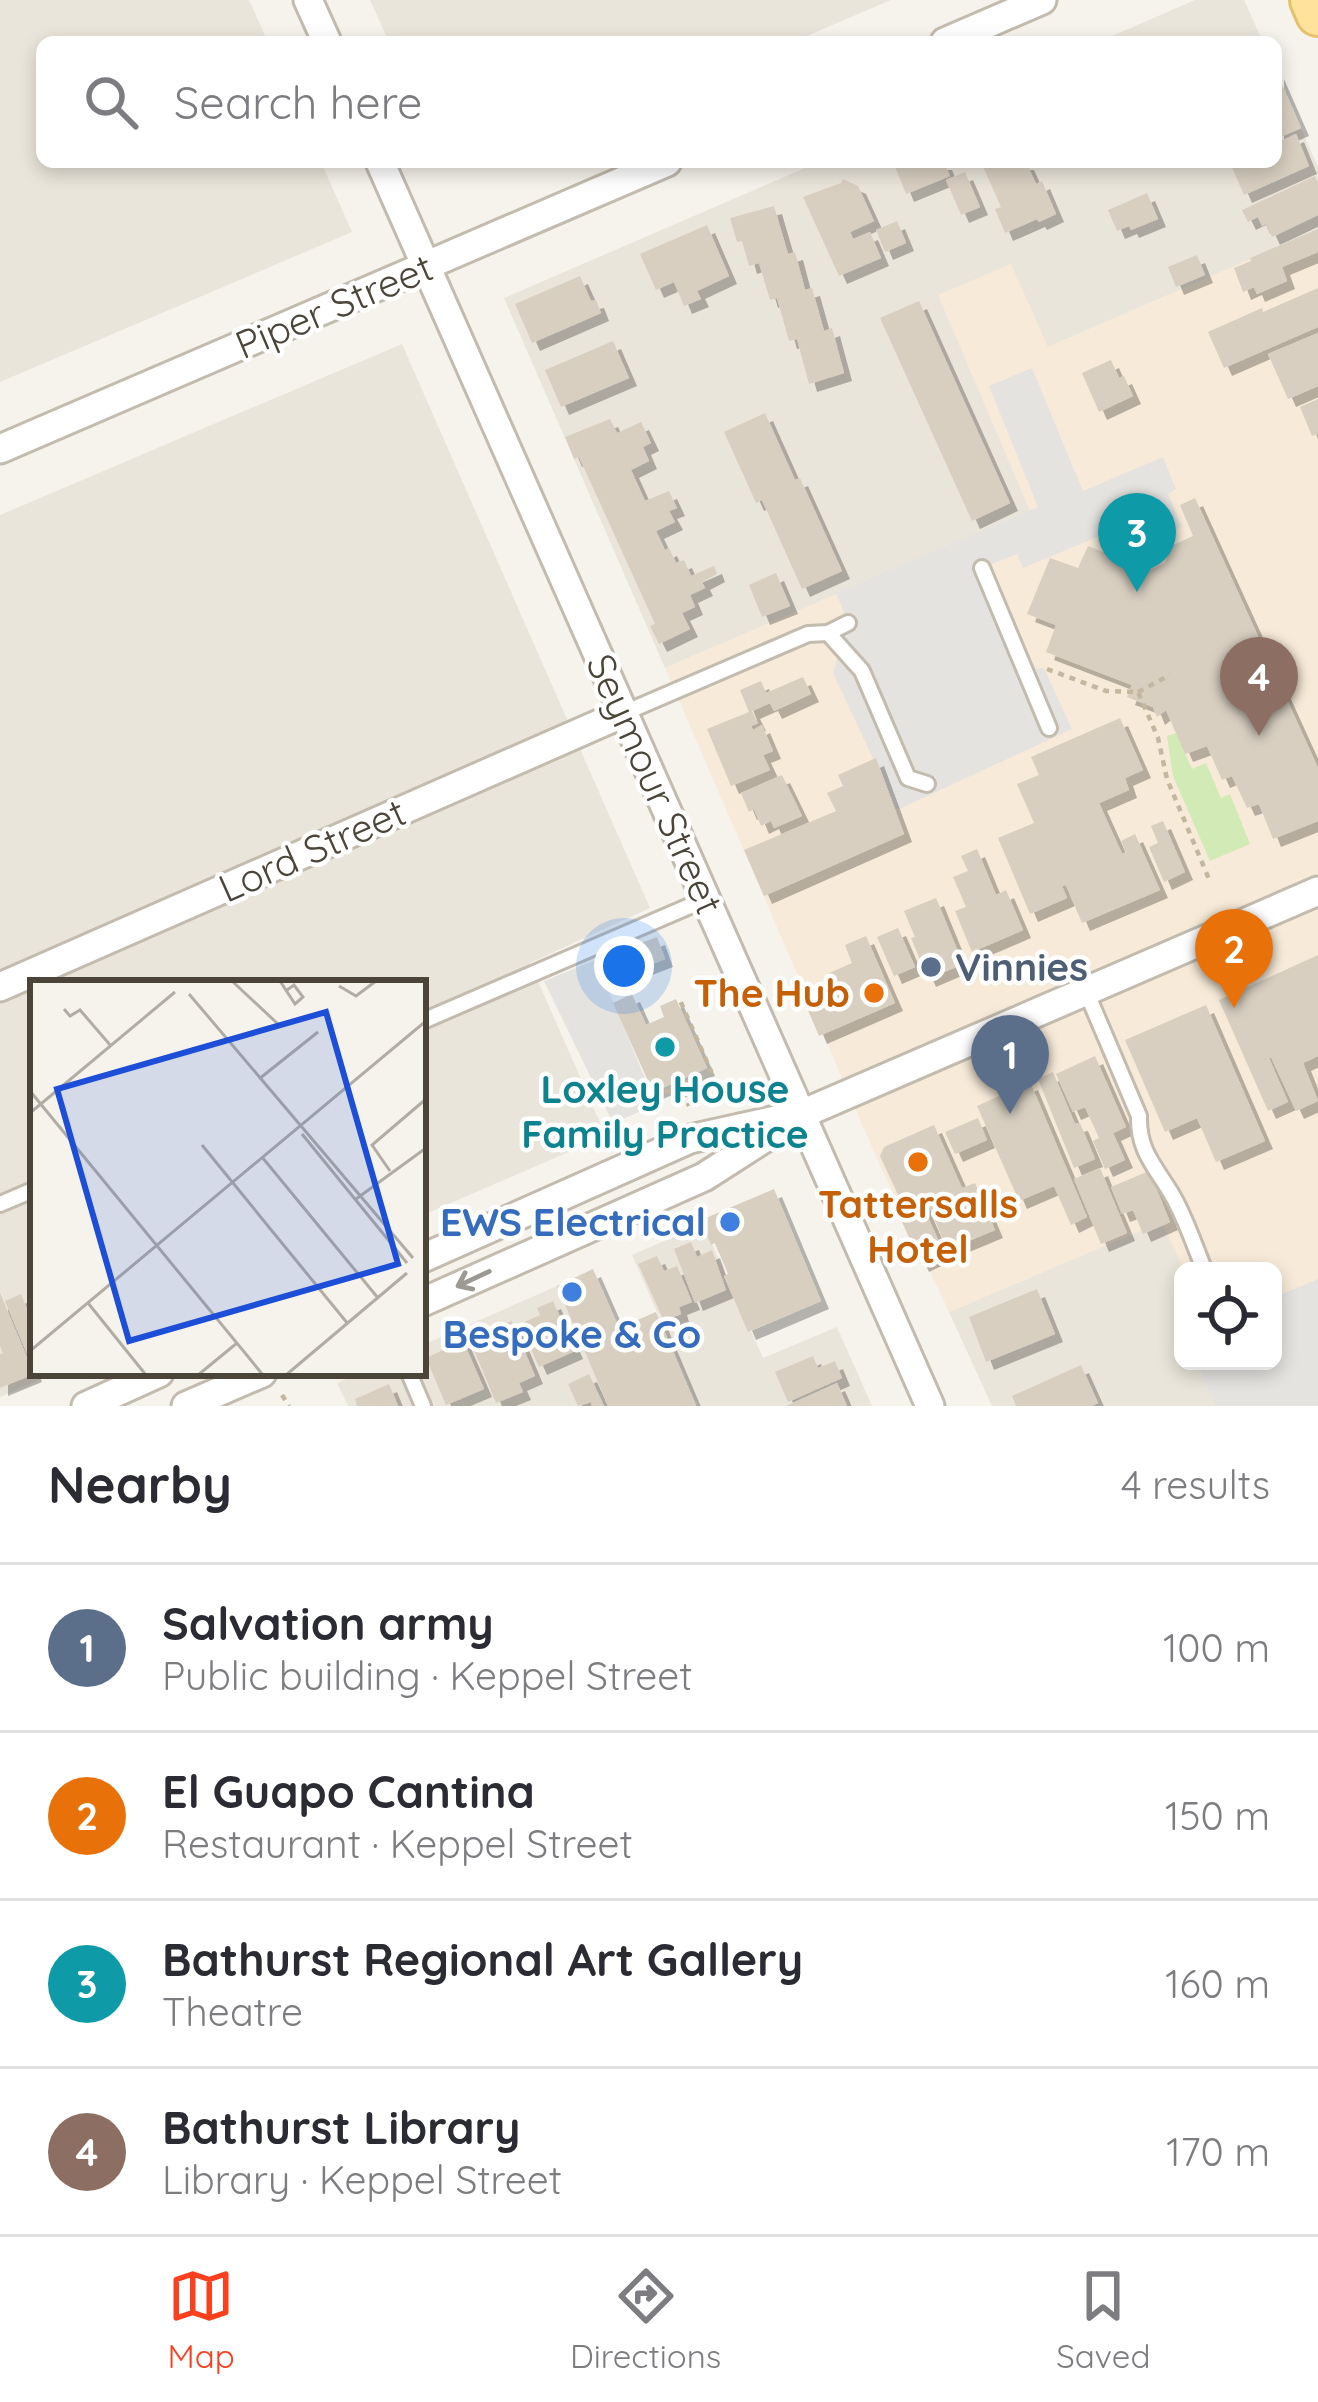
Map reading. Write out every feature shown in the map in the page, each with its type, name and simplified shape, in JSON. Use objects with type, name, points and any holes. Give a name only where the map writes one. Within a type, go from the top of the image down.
[{"type":"main road","points":[[1312,0],[1318,14]]},
{"type":"street","points":[[308,0],[324,36]]},
{"type":"street","points":[[959,36],[1042,0]]},
{"type":"street","name":"Seymour Street","points":[[383,168],[930,1406]]},
{"type":"street","name":"Piper Street","points":[[0,449],[653,168]]},
{"type":"street","name":"Lord Street","points":[[0,987],[624,713]]},
{"type":"street","points":[[426,1301],[704,1178],[802,1114],[1318,891]]},
{"type":"street","points":[[426,1257],[690,1139],[802,1114]]},
{"type":"street","points":[[538,1207],[554,1242]]},
{"type":"street","points":[[86,1406],[152,1376]]},
{"type":"street","points":[[186,1406],[224,1381]]},
{"type":"lane","points":[[982,568],[1049,728]]},
{"type":"lane","points":[[624,713],[808,634],[828,633],[848,623]]},
{"type":"lane","points":[[828,633],[862,671],[908,778],[927,784]]},
{"type":"lane","points":[[426,1020],[706,899]]},
{"type":"lane","points":[[1086,991],[1139,1116],[1138,1136],[1172,1194],[1201,1262]]},
{"type":"lane","points":[[0,1204],[30,1191]]},
{"type":"lane","points":[[410,1376],[423,1406]]},
{"type":"path","points":[[1044,668],[1106,692],[1138,692],[1170,675]]},
{"type":"path","points":[[1138,692],[1158,738],[1167,779],[1209,878]]},
{"type":"path","points":[[643,1080],[652,1099],[711,1071],[679,998]]},
{"type":"path","points":[[679,1083],[689,1106]]},
{"type":"path","points":[[282,1395],[289,1406]]},
{"type":"shaded area","points":[[0,0],[249,0],[265,36],[36,36],[36,168],[324,168],[352,232],[0,382]]},
{"type":"shaded area","points":[[370,0],[891,0],[807,36],[386,36]]},
{"type":"shaded area","points":[[1195,0],[1244,0],[1260,36],[1112,36]]},
{"type":"shaded area","points":[[1282,86],[1318,167],[1318,230],[1048,347],[939,295],[1031,511],[665,668],[504,298],[805,168],[1282,168]]},
{"type":"shaded area","points":[[1318,230],[1318,1406],[1282,1370],[1282,1262],[1181,1262],[1161,1222],[949,1312],[878,1161],[665,668],[1030,511],[938,295],[1011,264],[1048,347]]},
{"type":"shaded area","points":[[402,344],[650,908],[530,963],[606,1136],[426,1214],[426,980],[30,980],[30,1376],[49,1376],[0,1397],[0,515]]},
{"type":"shaded area","points":[[1032,368],[1083,491],[1163,457],[1176,489],[1168,494],[1182,527],[1118,553],[1109,532],[1023,568],[1017,554],[982,568],[1024,670],[1044,668],[1072,729],[897,810],[833,673],[848,623],[836,593],[1038,507],[989,386]]},
{"type":"shaded area","points":[[596,960],[656,1105],[613,1123],[544,981]]},
{"type":"shaded area","points":[[1162,1221],[1181,1262],[1174,1262],[1174,1370],[1231,1370],[1248,1406],[992,1406],[949,1312]]},
{"type":"shaded area","points":[[703,1224],[763,1358],[837,1327],[872,1406],[698,1406],[632,1255]]},
{"type":"shaded area","points":[[1318,1279],[1318,1406],[1216,1406],[1200,1370],[1282,1370],[1282,1294]]},
{"type":"shaded area","points":[[557,1286],[610,1406],[348,1406],[337,1383],[352,1376],[426,1376],[426,1344]]},
{"type":"green space","points":[[1176,733],[1192,769],[1206,763],[1221,798],[1230,794],[1250,844],[1210,861],[1173,776],[1167,736]]},
{"type":"building","points":[[1282,85],[1301,128],[1282,136]]},
{"type":"building","points":[[1296,134],[1309,166],[1244,195],[1232,168],[1282,168],[1282,140]]},
{"type":"building","points":[[895,168],[947,168],[950,176],[906,194]]},
{"type":"building","points":[[984,168],[1029,168],[1036,184],[1042,181],[1056,214],[1005,233],[995,209],[1001,207]]},
{"type":"building","points":[[965,172],[980,207],[961,215],[946,180]]},
{"type":"building","points":[[1315,176],[1318,215],[1272,237],[1258,217],[1248,222],[1242,210]]},
{"type":"building","points":[[843,179],[858,186],[874,221],[850,232],[853,239],[870,232],[881,258],[839,276],[803,197]]},
{"type":"building","points":[[1147,193],[1158,219],[1117,231],[1108,210]]},
{"type":"building","points":[[774,206],[788,254],[795,252],[805,290],[812,288],[824,331],[832,328],[844,373],[809,384],[797,339],[789,341],[777,298],[770,300],[759,263],[749,266],[730,218]]},
{"type":"building","points":[[897,221],[906,243],[885,252],[876,230]]},
{"type":"building","points":[[707,225],[729,276],[697,291],[701,299],[684,306],[674,282],[656,290],[640,254]]},
{"type":"building","points":[[1318,229],[1318,252],[1282,267],[1287,281],[1257,294],[1254,287],[1243,292],[1234,268]]},
{"type":"building","points":[[1197,255],[1205,275],[1176,287],[1168,267]]},
{"type":"building","points":[[580,276],[601,313],[532,343],[515,304]]},
{"type":"building","points":[[1318,288],[1318,327],[1224,368],[1208,332]]},
{"type":"building","points":[[919,301],[1010,503],[972,521],[880,318]]},
{"type":"building","points":[[1318,333],[1318,386],[1288,399],[1268,354]]},
{"type":"building","points":[[613,341],[629,378],[561,407],[545,370]]},
{"type":"building","points":[[1111,360],[1133,396],[1099,412],[1082,373]]},
{"type":"building","points":[[1318,399],[1318,434],[1312,436],[1300,407]]},
{"type":"building","points":[[765,413],[842,571],[802,589],[762,500],[756,503],[724,432]]},
{"type":"building","points":[[610,419],[617,433],[641,422],[651,443],[643,447],[649,461],[631,470],[645,501],[669,491],[677,508],[669,511],[675,522],[656,531],[665,550],[669,548],[676,563],[684,560],[691,576],[714,566],[717,574],[702,582],[705,588],[690,595],[695,607],[682,613],[690,629],[659,644],[650,626],[655,624],[579,457],[574,459],[565,437]]},
{"type":"building","points":[[1195,498],[1318,768],[1318,821],[1273,839],[1259,804],[1247,808],[1232,776],[1222,780],[1207,746],[1185,754],[1166,710],[1157,717],[1153,707],[1127,697],[1132,685],[1046,652],[1056,625],[1027,614],[1050,558],[1078,568],[1088,546],[1150,570],[1165,563],[1171,546],[1193,536],[1180,505]]},
{"type":"building","points":[[776,573],[790,606],[762,617],[749,585]]},
{"type":"building","points":[[803,677],[811,694],[774,711],[770,703],[752,711],[758,723],[751,726],[753,730],[762,725],[773,751],[763,755],[770,770],[731,786],[707,729],[749,712],[740,690],[761,681],[766,693]]},
{"type":"building","points":[[1120,718],[1143,770],[1125,778],[1129,790],[1099,803],[1122,854],[1126,852],[1121,841],[1135,834],[1160,890],[1082,923],[1066,885],[1062,886],[1067,898],[1030,914],[998,838],[1034,823],[1017,784],[1039,775],[1031,757]]},
{"type":"building","points":[[876,758],[904,834],[764,896],[744,850],[836,811],[827,793],[843,786],[838,775]]},
{"type":"building","points":[[782,775],[802,816],[774,828],[771,821],[761,826],[741,793]]},
{"type":"building","points":[[1163,821],[1185,872],[1164,882],[1149,847],[1158,843],[1151,826]]},
{"type":"building","points":[[977,849],[996,895],[1006,890],[1023,930],[972,952],[955,911],[966,907],[953,877],[968,871],[961,856]]},
{"type":"building","points":[[936,898],[963,964],[928,979],[904,911]]},
{"type":"building","points":[[898,928],[915,967],[894,976],[877,937]]},
{"type":"building","points":[[866,936],[895,1003],[819,1036],[801,994],[830,982],[827,974],[852,963],[845,945]]},
{"type":"building","points":[[657,937],[665,959],[621,976],[612,954]]},
{"type":"building","points":[[1318,955],[1318,1056],[1303,1063],[1318,1101],[1296,1111],[1271,1057],[1288,1102],[1268,1111],[1219,1000]]},
{"type":"building","name":"Loxley House Family Practice","points":[[632,994],[646,1025],[664,1017],[660,1006],[676,999],[707,1068],[653,1092],[613,1003]]},
{"type":"building","points":[[1206,1005],[1265,1141],[1216,1162],[1197,1118],[1165,1132],[1125,1040]]},
{"type":"building","points":[[1095,1056],[1126,1127],[1113,1133],[1125,1160],[1105,1169],[1093,1141],[1099,1138],[1085,1107],[1073,1112],[1056,1074]]},
{"type":"building","points":[[1053,1072],[1095,1159],[1074,1168],[1038,1079]]},
{"type":"building","points":[[1030,1082],[1087,1217],[1071,1225],[1054,1186],[1019,1201],[977,1106]]},
{"type":"building","points":[[978,1118],[987,1140],[955,1154],[945,1132]]},
{"type":"building","points":[[934,1125],[962,1188],[975,1183],[995,1230],[947,1250],[928,1203],[923,1206],[944,1253],[921,1264],[892,1200],[899,1197],[880,1156],[884,1147]]},
{"type":"building","points":[[1100,1168],[1127,1233],[1101,1244],[1074,1179]]},
{"type":"building","points":[[1149,1171],[1170,1222],[1143,1234],[1133,1210],[1122,1214],[1111,1187]]},
{"type":"building","points":[[774,1189],[821,1301],[748,1332],[715,1243],[711,1245],[701,1220]]},
{"type":"building","points":[[691,1242],[697,1257],[712,1250],[726,1290],[695,1303],[674,1249]]},
{"type":"building","points":[[657,1256],[664,1271],[677,1266],[692,1302],[679,1307],[681,1314],[664,1321],[638,1264]]},
{"type":"building","points":[[593,1269],[619,1328],[656,1312],[696,1406],[608,1406],[557,1286]]},
{"type":"building","points":[[1037,1289],[1055,1334],[986,1362],[969,1317]]},
{"type":"building","points":[[0,1293],[30,1364],[30,1376],[0,1388]]},
{"type":"building","points":[[21,1294],[30,1316],[30,1361],[5,1301]]},
{"type":"building","points":[[553,1301],[575,1351],[539,1367],[520,1324],[540,1315],[537,1308]]},
{"type":"building","points":[[512,1321],[535,1376],[519,1383],[523,1392],[496,1403],[469,1338]]},
{"type":"building","points":[[462,1338],[484,1389],[446,1405],[426,1358]]},
{"type":"building","points":[[813,1356],[818,1368],[835,1361],[842,1378],[788,1402],[775,1372]]},
{"type":"building","points":[[1081,1365],[1098,1403],[1016,1406],[1012,1396]]},
{"type":"building","points":[[589,1374],[604,1406],[591,1402],[578,1406],[568,1384]]},
{"type":"building","points":[[837,1383],[847,1406],[786,1406]]},
{"type":"building","points":[[389,1384],[398,1406],[357,1406],[355,1399]]},
{"type":"place","name":"Bathurst Regional Art Gallery","points":[[1137,592]]},
{"type":"place","name":"Bathurst Library","points":[[1259,736]]},
{"type":"place","name":"Vinnies","points":[[931,967]]},
{"type":"place","name":"The Hub","points":[[874,993]]},
{"type":"place","name":"El Guapo Cantina","points":[[1234,1008]]},
{"type":"place","name":"Loxley House Family Practice","points":[[665,1047]]},
{"type":"place","name":"Salvation army","points":[[1010,1114]]},
{"type":"place","name":"Tattersalls Hotel","points":[[918,1162]]},
{"type":"place","name":"EWS Electrical","points":[[730,1222]]},
{"type":"place","name":"Bespoke & Co","points":[[572,1292]]}]
